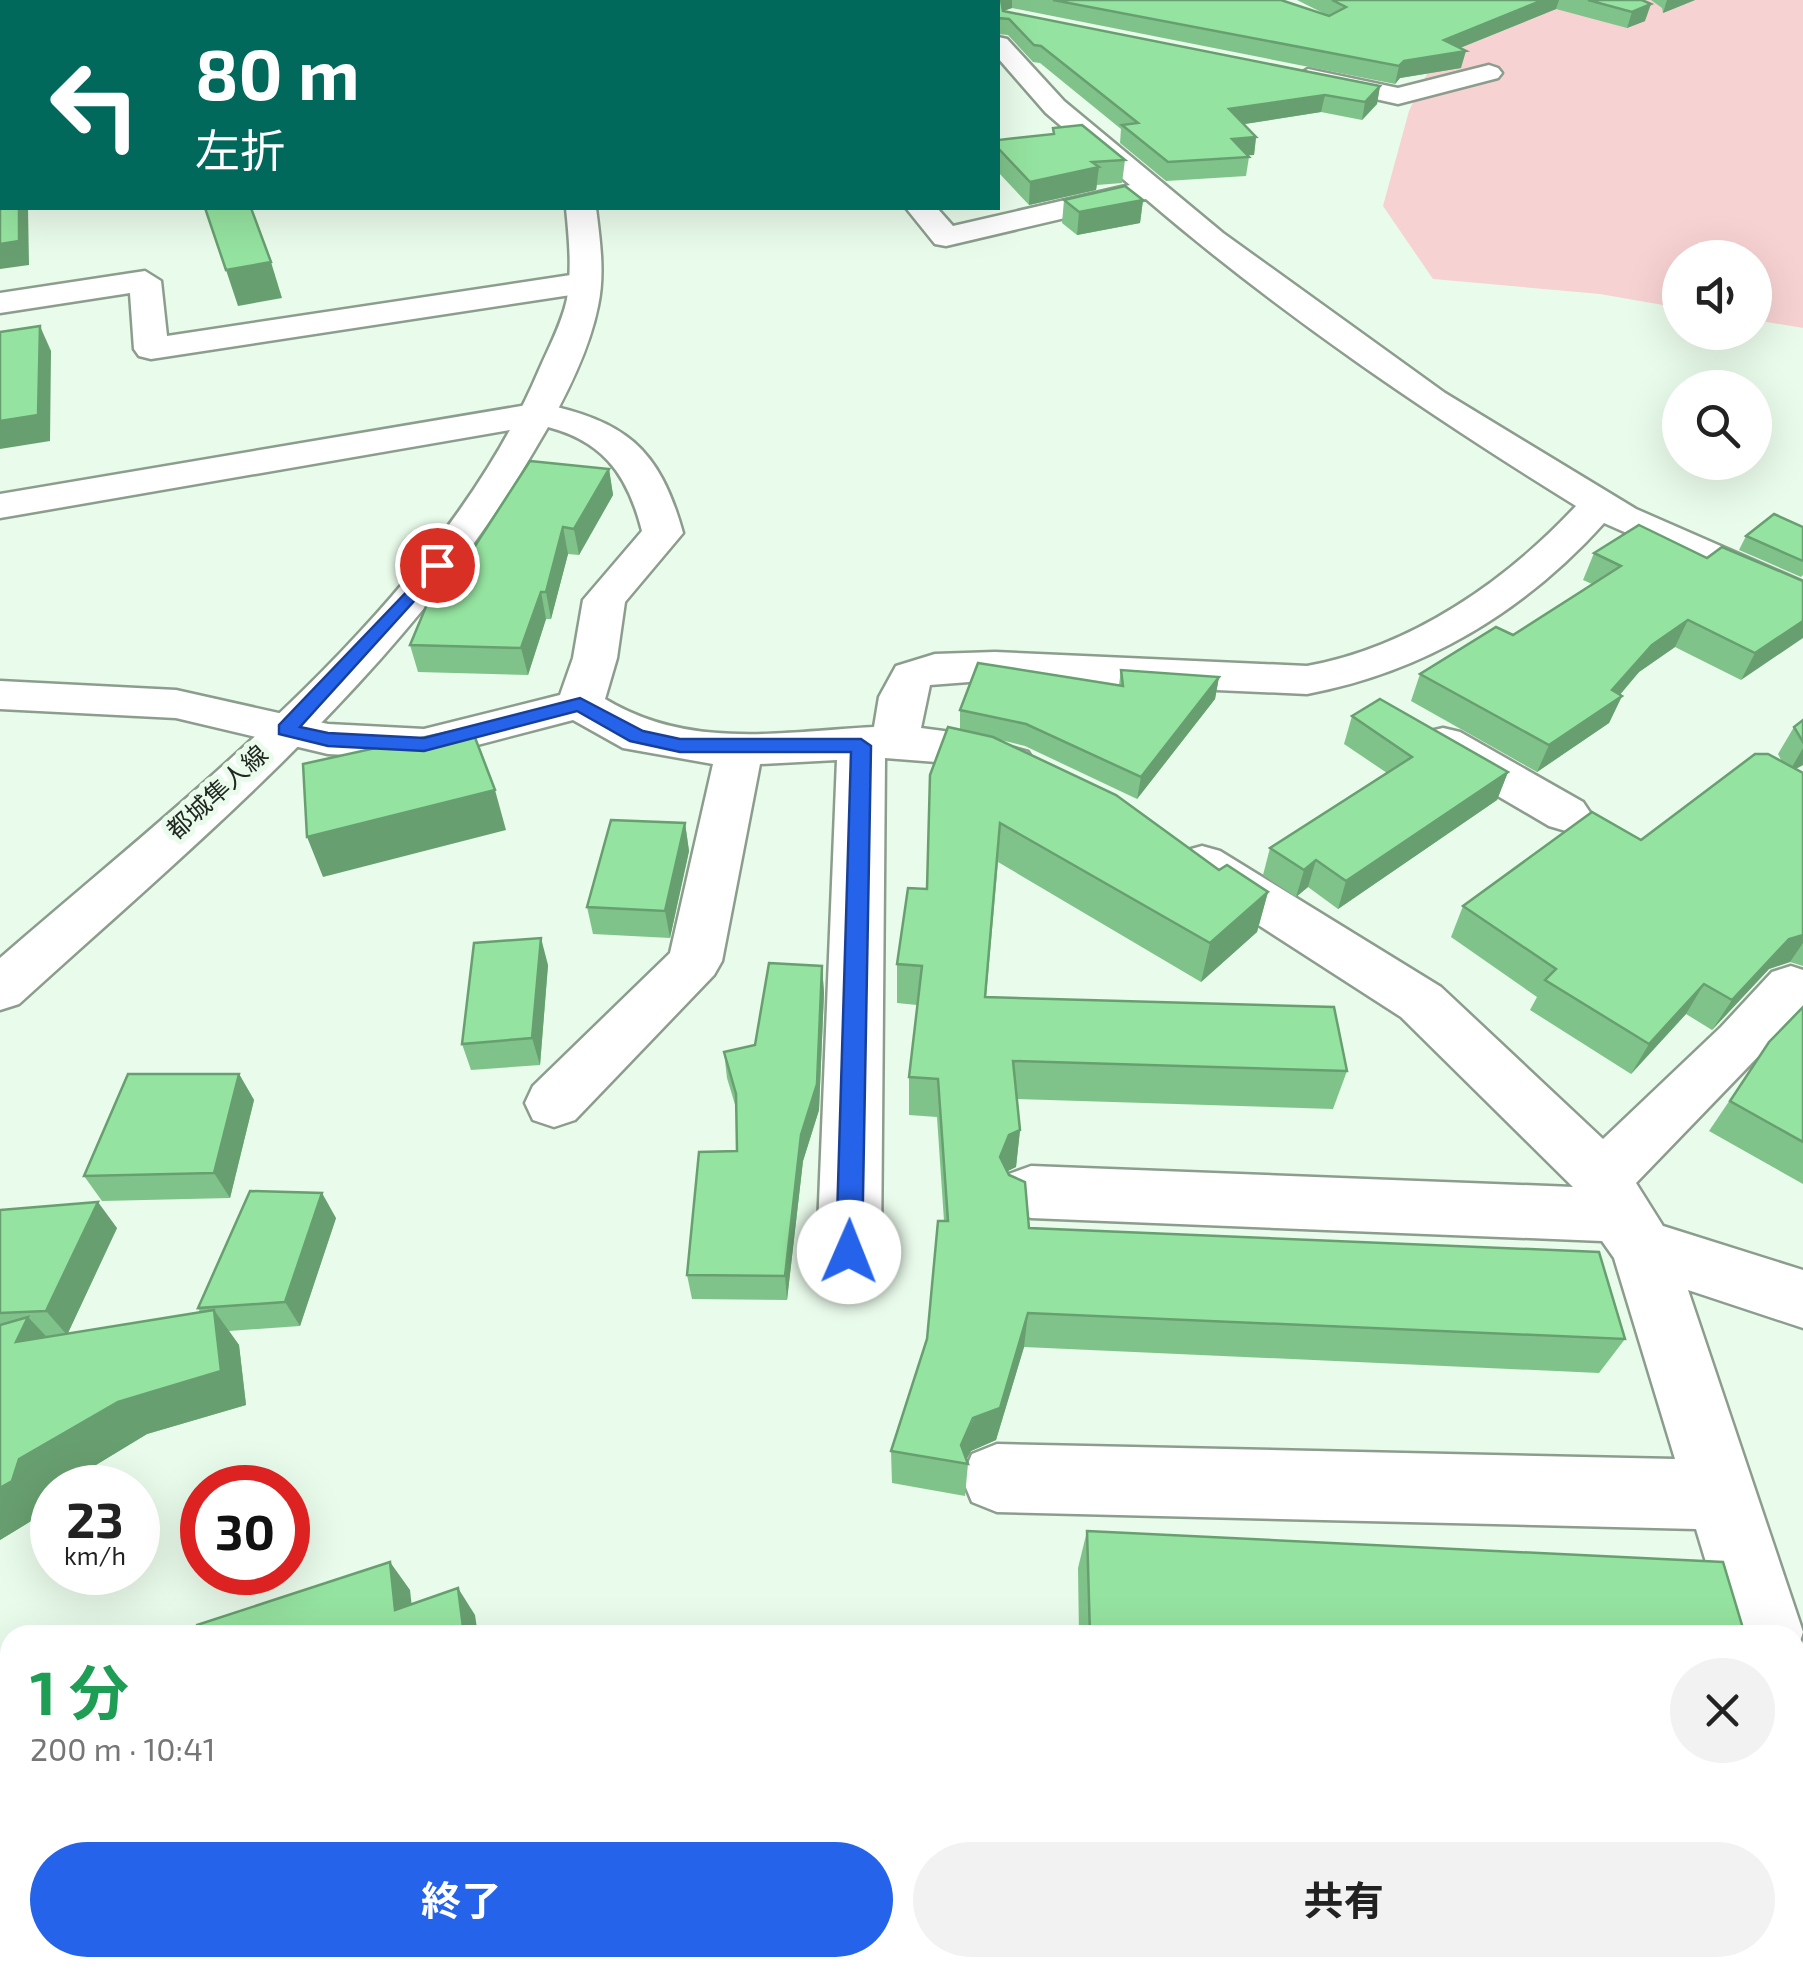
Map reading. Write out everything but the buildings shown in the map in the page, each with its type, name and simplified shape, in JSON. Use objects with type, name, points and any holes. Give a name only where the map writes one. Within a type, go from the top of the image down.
[{"type":"street","points":[[1002,48],[1055,107],[1152,190],[1301,309],[1432,401],[1541,472],[1622,517],[1803,598]]},
{"type":"street","points":[[1287,72],[1398,96],[1489,73]]},
{"type":"street","points":[[925,213],[946,237],[1152,190]]},
{"type":"street","name":"都城隼人線","points":[[0,990],[286,730],[412,596],[487,503],[538,414],[581,311],[584,283],[580,210]]},
{"type":"street","points":[[925,213],[957,210]]},
{"type":"street","points":[[0,303],[144,280],[151,349],[584,283]]},
{"type":"street","points":[[0,506],[538,414],[576,420],[617,439],[654,494],[662,533],[604,600],[595,658],[580,704]]},
{"type":"street","points":[[1374,700],[1472,614],[1538,566],[1601,502]]},
{"type":"street","points":[[849,1252],[878,744],[912,676],[935,668],[995,666],[1307,680],[1374,700],[1566,814]]},
{"type":"street","points":[[0,695],[176,704],[328,739],[424,744],[580,704],[637,736],[680,746],[921,742],[1006,760],[1054,783]]},
{"type":"street","points":[[554,1103],[695,961],[740,748]]},
{"type":"street","points":[[1167,840],[1279,916],[1421,1002],[1621,1213],[1803,1299]]},
{"type":"street","points":[[1621,1213],[1741,1043],[1792,987]]},
{"type":"street","points":[[1031,1192],[1621,1213]]},
{"type":"street","points":[[1621,1213],[1721,1494],[1763,1625]]},
{"type":"street","points":[[997,1478],[1721,1494]]},
{"type":"shaded area","points":[[1532,0],[1803,0],[1803,328],[1772,323],[1772,240],[1662,240],[1662,305],[1600,294],[1433,279],[1383,206],[1409,111],[1444,39]]},
{"type":"route","points":[[437,565],[286,730],[328,739],[424,744],[580,704],[637,736],[680,746],[861,746],[849,1252]]}]
